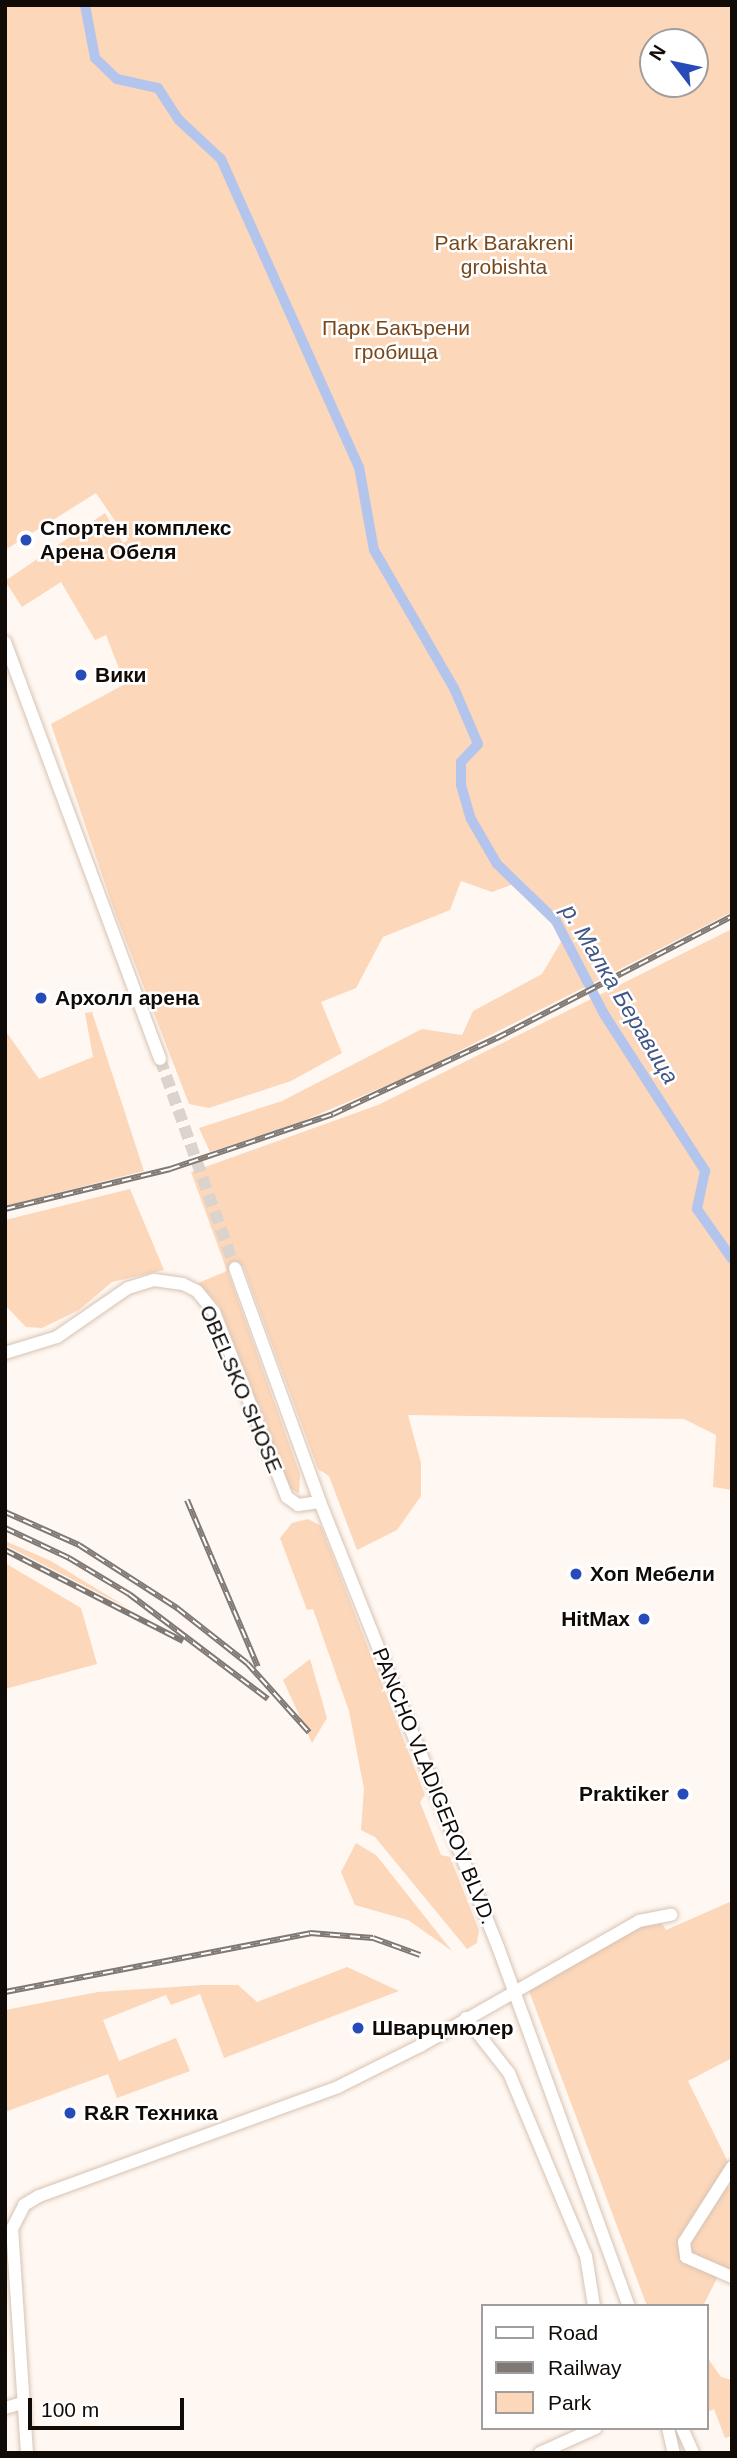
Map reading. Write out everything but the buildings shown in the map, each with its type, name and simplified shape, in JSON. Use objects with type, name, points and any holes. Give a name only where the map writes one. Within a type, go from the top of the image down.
[{"type":"street","points":[[5,642],[160,1059]]},
{"type":"street","name":"PANCHO VLADIGEROV BLVD.","points":[[235,1268],[320,1502],[514,1991],[628,2304]]},
{"type":"street","name":"OBELSKO SHOSE","points":[[5,1353],[57,1337],[128,1288],[154,1280],[183,1284],[197,1291],[214,1312],[287,1497],[298,1505],[320,1502]]},
{"type":"street","points":[[27,2453],[11,2214],[38,2196],[338,2087],[639,1920],[671,1915]]},
{"type":"street","points":[[466,2018],[509,2073],[586,2256],[594,2304]]},
{"type":"street","points":[[732,2167],[691,2225],[684,2242],[686,2257],[732,2277]]},
{"type":"street","points":[[5,2408],[23,2403]]},
{"type":"street","points":[[540,2453],[592,2430]]},
{"type":"street","points":[[668,2430],[674,2453]]},
{"type":"street","points":[[683,2430],[693,2453]]},
{"type":"green space","name":"Парк Бакърени гробища","points":[[5,5],[732,5],[732,912],[418,1072],[303,1121],[210,1152],[199,1128],[282,1101],[422,1029],[462,1035],[473,1011],[542,974],[561,942],[551,920],[513,884],[492,892],[461,881],[450,910],[383,937],[356,988],[321,1002],[342,1053],[291,1081],[209,1108],[189,1104],[113,907],[51,724],[125,684],[106,635],[95,640],[61,582],[22,607],[5,581],[105,513],[123,543],[128,540],[96,493],[5,550]]},
{"type":"green space","points":[[732,929],[732,1490],[713,1487],[716,1435],[684,1419],[408,1415],[421,1463],[421,1496],[397,1530],[357,1550],[329,1476],[318,1469],[243,1266],[228,1272],[300,1474],[299,1494],[290,1488],[219,1305],[198,1283],[227,1271],[191,1172],[378,1105]]},
{"type":"green space","points":[[92,1012],[144,1171],[5,1206],[5,1030],[39,1079],[93,1057],[85,1013]]},
{"type":"green space","points":[[130,1189],[164,1270],[112,1282],[79,1310],[42,1328],[26,1327],[5,1305],[5,1220]]},
{"type":"green space","points":[[308,1519],[321,1526],[425,1795],[420,1802],[441,1855],[450,1857],[479,1930],[477,1943],[467,1949],[375,1837],[361,1830],[364,1789],[349,1711],[313,1609],[307,1610],[280,1538],[292,1523]]},
{"type":"green space","points":[[5,1541],[51,1561],[128,1608],[5,1545]]},
{"type":"green space","points":[[5,1563],[81,1608],[97,1664],[5,1689]]},
{"type":"green space","points":[[310,1659],[327,1718],[312,1743],[283,1680]]},
{"type":"green space","points":[[356,1843],[376,1855],[452,1951],[408,1920],[355,1905],[341,1872]]},
{"type":"green space","points":[[732,1901],[732,2058],[688,2081],[731,2168],[721,2183],[732,2188],[732,2277],[720,2272],[704,2304],[646,2304],[529,1991],[657,1915],[666,1930]]},
{"type":"green space","points":[[347,1967],[399,1991],[224,2058],[200,1994],[171,2005],[166,1995],[103,2020],[119,2061],[176,2038],[190,2071],[117,2098],[108,2074],[5,2112],[5,2010],[98,1992],[203,1985],[238,1985],[257,2002]]},
{"type":"green space","points":[[709,2360],[721,2377],[732,2380],[732,2436],[725,2438],[714,2409],[709,2411]]},
{"type":"waterway","name":"р. Малка Беравица","points":[[85,5],[95,58],[117,79],[158,88],[179,120],[221,159],[359,467],[374,550],[454,688],[478,744],[461,762],[461,785],[471,819],[497,864],[556,921],[604,1014],[705,1171],[697,1209],[732,1259]]},
{"type":"tunnel","points":[[160,1059],[235,1268]]},
{"type":"railway","points":[[5,1209],[170,1169],[333,1114],[497,1038],[732,916]]},
{"type":"railway","points":[[187,1500],[258,1667]]},
{"type":"railway","points":[[5,1512],[79,1545],[177,1608],[247,1663],[309,1732]]},
{"type":"railway","points":[[5,1528],[69,1558],[129,1594],[268,1699]]},
{"type":"railway","points":[[5,1550],[183,1641]]},
{"type":"railway","points":[[5,1992],[310,1933],[373,1938],[420,1955]]},
{"type":"place","name":"Спортен комплекс Арена Обеля","points":[[26,540]]},
{"type":"place","name":"Вики","points":[[81,675]]},
{"type":"place","name":"Архолл арена","points":[[41,998]]},
{"type":"place","name":"Хоп Мебели","points":[[576,1574]]},
{"type":"place","name":"HitMax","points":[[644,1619]]},
{"type":"place","name":"Praktiker","points":[[683,1794]]},
{"type":"place","name":"Шварцмюлер","points":[[358,2028]]},
{"type":"place","name":"R&R Техника","points":[[70,2113]]},
{"type":"park label","name":"Park Barakreni grobishta","points":[[504,255]]}]
